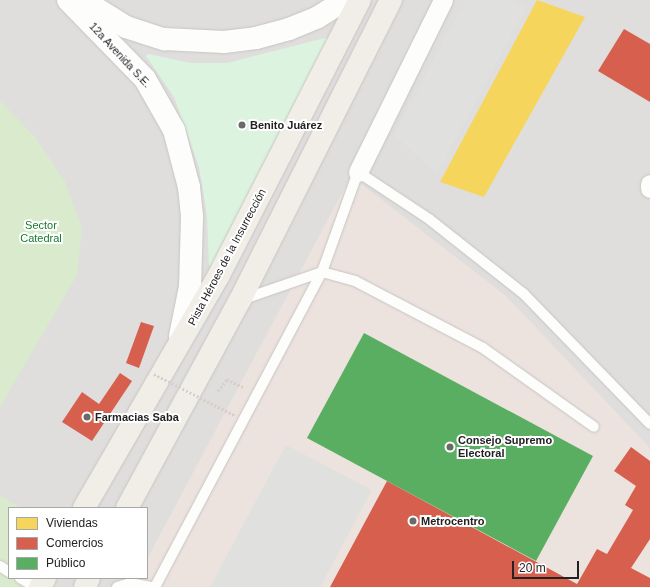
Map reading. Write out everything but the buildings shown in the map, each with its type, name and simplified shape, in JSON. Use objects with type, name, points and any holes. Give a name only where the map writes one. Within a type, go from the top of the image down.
[{"type":"main road","name":"Pista Héroes de la Insurrección","points":[[85,507],[219,275],[360,0]]},
{"type":"main road","points":[[128,507],[240,300],[390,0]]},
{"type":"street","name":"12a Avenida S.E.","points":[[68,0],[145,79],[153,90],[174,130],[189,187],[192,238],[187,308],[176,349]]},
{"type":"street","name":"12a Avenida S.E.","points":[[83,0],[126,27],[164,39],[224,42],[256,38],[290,29],[318,17],[345,0]]},
{"type":"street","points":[[358,172],[443,0]]},
{"type":"lane","points":[[155,587],[322,272],[358,172],[429,219],[524,294],[650,424]]},
{"type":"lane","points":[[240,300],[322,272],[355,281],[483,348],[594,427]]},
{"type":"lane","points":[[22,579],[34,587]]},
{"type":"lane","points":[[117,587],[130,583],[151,587]]},
{"type":"path","points":[[154,374],[236,416]]},
{"type":"shaded area","points":[[0,0],[650,0],[650,587],[0,587]]},
{"type":"shaded area","points":[[465,0],[510,0],[526,8],[437,174],[394,135]]},
{"type":"shaded area","points":[[351,176],[506,296],[650,448],[650,587],[132,587],[136,579],[148,579],[148,557]]},
{"type":"shaded area","points":[[286,445],[372,490],[320,587],[210,587]]},
{"type":"green space","points":[[333,36],[211,266],[209,265],[207,216],[199,167],[174,97],[146,56],[148,54],[191,63],[227,63]]},
{"type":"green space","name":"Sector Catedral","points":[[0,101],[36,138],[65,182],[82,228],[77,275],[0,407]]},
{"type":"green space","points":[[0,495],[19,507],[8,507],[8,579],[23,579],[20,587],[0,587]]},
{"type":"place","name":"Benito Juárez","points":[[242,125]]},
{"type":"place","name":"Farmacias Saba","points":[[87,417]]},
{"type":"place","name":"Consejo Supremo Electoral","points":[[450,447]]},
{"type":"place","name":"Metrocentro","points":[[413,521]]}]
